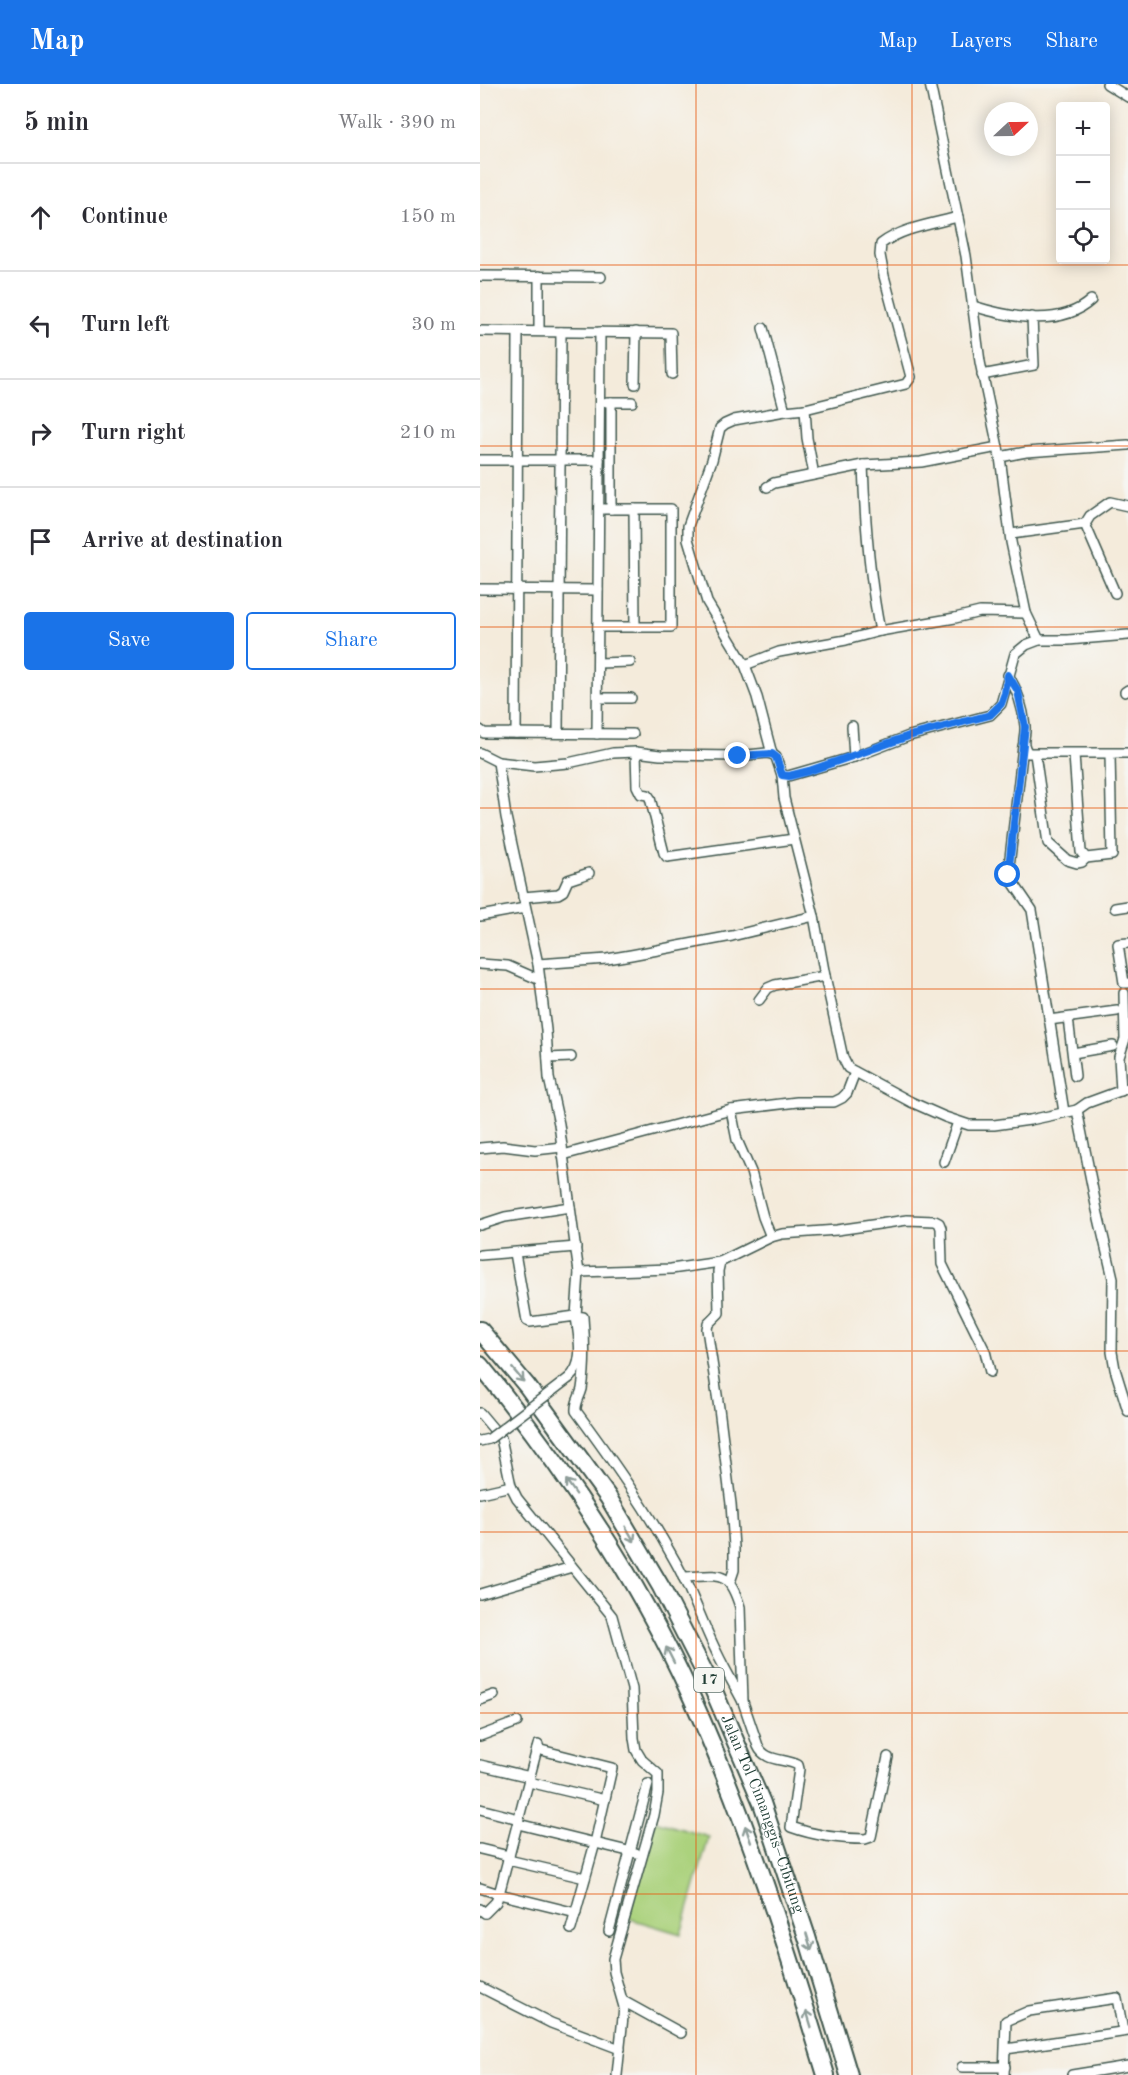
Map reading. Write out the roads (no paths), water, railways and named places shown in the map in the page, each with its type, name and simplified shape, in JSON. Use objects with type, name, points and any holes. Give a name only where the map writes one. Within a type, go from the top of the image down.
[{"type":"highway","name":"Jalan Tol Cimanggis–Cibitung","points":[[480,1330],[527,1386],[609,1497],[661,1587],[713,1689],[762,1803],[807,1937],[849,2075]]},
{"type":"highway","name":"Jalan Tol Cimanggis–Cibitung","points":[[480,1365],[512,1404],[591,1516],[641,1599],[691,1697],[740,1813],[787,1946],[826,2075]]},
{"type":"street","points":[[930,84],[966,256],[982,375],[999,452],[1026,613],[1039,640]]},
{"type":"street","points":[[1107,84],[1128,97]]},
{"type":"street","points":[[958,217],[909,230],[881,244],[880,255],[884,276],[911,377],[906,384],[805,409],[734,420],[725,424],[720,428],[709,469],[688,526],[688,539],[707,602],[744,665],[757,697],[772,754],[776,757],[782,775],[784,798],[814,916],[843,1058],[849,1068],[911,1102],[958,1122],[979,1126],[1030,1120],[1077,1110],[1087,1103],[1124,1089],[1119,1057],[1125,1039],[1126,998]]},
{"type":"street","points":[[480,276],[601,276]]},
{"type":"street","points":[[539,276],[539,331]]},
{"type":"street","points":[[973,306],[1009,315],[1032,317],[1074,311],[1084,307],[1091,300]]},
{"type":"street","points":[[982,375],[1034,365],[1032,317]]},
{"type":"street","points":[[763,328],[785,411]]},
{"type":"street","points":[[480,331],[671,333],[672,374]]},
{"type":"street","points":[[516,733],[518,331]]},
{"type":"street","points":[[558,734],[561,332]]},
{"type":"street","points":[[597,734],[600,332]]},
{"type":"street","points":[[635,384],[636,332]]},
{"type":"street","points":[[599,402],[632,402]]},
{"type":"street","points":[[611,402],[611,509]]},
{"type":"street","points":[[805,409],[807,438],[814,475]]},
{"type":"street","points":[[767,487],[774,483],[863,465],[921,462],[999,452],[1128,445]]},
{"type":"street","points":[[480,460],[599,460]]},
{"type":"street","points":[[863,465],[865,535],[880,631]]},
{"type":"street","points":[[1085,524],[1090,516],[1110,502],[1128,506]]},
{"type":"street","points":[[598,627],[671,627],[670,509],[599,509]]},
{"type":"street","points":[[634,509],[635,627]]},
{"type":"street","points":[[1011,534],[1085,524]]},
{"type":"street","points":[[1085,524],[1115,593]]},
{"type":"street","points":[[480,589],[598,590]]},
{"type":"street","points":[[744,665],[779,652],[980,612],[1026,613]]},
{"type":"street","points":[[782,775],[789,776],[854,757],[909,736],[990,715],[1001,704],[1015,654],[1026,645],[1039,640],[1128,635]]},
{"type":"street","points":[[598,663],[630,662]]},
{"type":"street","points":[[1008,675],[1018,691],[1025,727],[1008,875],[1032,910],[1064,1112]]},
{"type":"street","points":[[598,698],[631,698]]},
{"type":"street","points":[[852,726],[854,757]]},
{"type":"street","points":[[480,730],[484,733],[633,734]]},
{"type":"street","points":[[1023,746],[1028,753],[1035,754],[1128,753]]},
{"type":"street","points":[[480,753],[498,762],[526,766],[568,764],[613,753],[636,752],[689,756],[772,754]]},
{"type":"street","points":[[636,752],[637,786],[641,794],[648,795],[650,798],[667,857],[794,839]]},
{"type":"street","points":[[1035,754],[1048,843],[1067,860],[1077,863],[1086,858],[1112,855],[1110,754]]},
{"type":"street","points":[[1074,754],[1082,852],[1086,858]]},
{"type":"street","points":[[484,1440],[576,1372],[579,1352],[576,1316],[579,1272],[549,1078],[538,964],[506,817],[498,762]]},
{"type":"street","points":[[523,897],[558,894],[563,891],[568,880],[589,873]]},
{"type":"street","points":[[1115,908],[1128,906]]},
{"type":"street","points":[[480,916],[525,908]]},
{"type":"street","points":[[538,964],[619,957],[732,936],[814,916]]},
{"type":"street","points":[[1128,943],[1118,944],[1124,983],[1128,983]]},
{"type":"street","points":[[480,964],[508,966],[540,980]]},
{"type":"street","points":[[759,1000],[768,988],[775,985],[825,976]]},
{"type":"street","points":[[1049,1020],[1117,1011]]},
{"type":"street","points":[[1068,1018],[1076,1076]]},
{"type":"street","points":[[1073,1053],[1113,1046]]},
{"type":"street","points":[[548,1058],[571,1056]]},
{"type":"street","points":[[480,1148],[503,1146],[562,1151],[730,1110],[797,1102],[834,1102],[847,1093],[855,1072]]},
{"type":"street","points":[[730,1110],[737,1140],[751,1172],[771,1237]]},
{"type":"street","points":[[1077,1110],[1113,1278],[1112,1352],[1115,1370],[1127,1404]]},
{"type":"street","points":[[944,1162],[958,1122]]},
{"type":"street","points":[[480,1225],[505,1217],[570,1207]]},
{"type":"street","points":[[579,1272],[671,1269],[720,1263],[771,1237],[788,1233],[889,1224],[907,1220],[935,1221],[941,1228],[942,1264],[985,1351],[990,1372]]},
{"type":"street","points":[[480,1255],[576,1247]]},
{"type":"street","points":[[515,1253],[527,1321],[583,1317],[585,1352],[581,1391],[576,1404],[576,1412],[618,1467],[655,1526],[683,1577],[717,1653],[744,1702],[761,1753],[798,1765],[791,1827],[811,1835],[844,1839],[871,1837],[888,1757]]},
{"type":"street","points":[[720,1263],[718,1271],[719,1313],[708,1324],[707,1329],[719,1408],[735,1547],[734,1570],[730,1582]]},
{"type":"street","points":[[480,1413],[501,1438],[511,1486],[517,1498],[612,1616],[632,1689],[635,1744],[639,1756],[657,1772],[658,1793],[644,1855],[613,1959],[614,1972],[623,2001],[617,2072],[627,2075]]},
{"type":"street","points":[[480,1493],[511,1486]]},
{"type":"street","points":[[480,1594],[572,1567]]},
{"type":"street","points":[[683,1577],[722,1576],[730,1582],[740,1607],[744,1702]]},
{"type":"street","points":[[480,1700],[494,1695]]},
{"type":"street","points":[[480,1736],[517,1722]]},
{"type":"street","points":[[480,1910],[485,1913],[496,1902],[537,1747],[612,1768],[572,1929]]},
{"type":"street","points":[[480,1765],[605,1800]]},
{"type":"street","points":[[609,1931],[648,1784]]},
{"type":"street","points":[[480,1809],[519,1822],[644,1855]]},
{"type":"street","points":[[480,1849],[585,1878]]},
{"type":"street","points":[[480,1888],[576,1913]]},
{"type":"street","points":[[480,1987],[551,2023],[620,2049]]},
{"type":"street","points":[[962,2067],[1005,2071],[1006,2021],[1029,2011],[1117,1998],[1125,2031],[1006,2049]]},
{"type":"street","points":[[623,2001],[681,2033]]},
{"type":"street","points":[[1072,2075],[1128,2066]]}]
